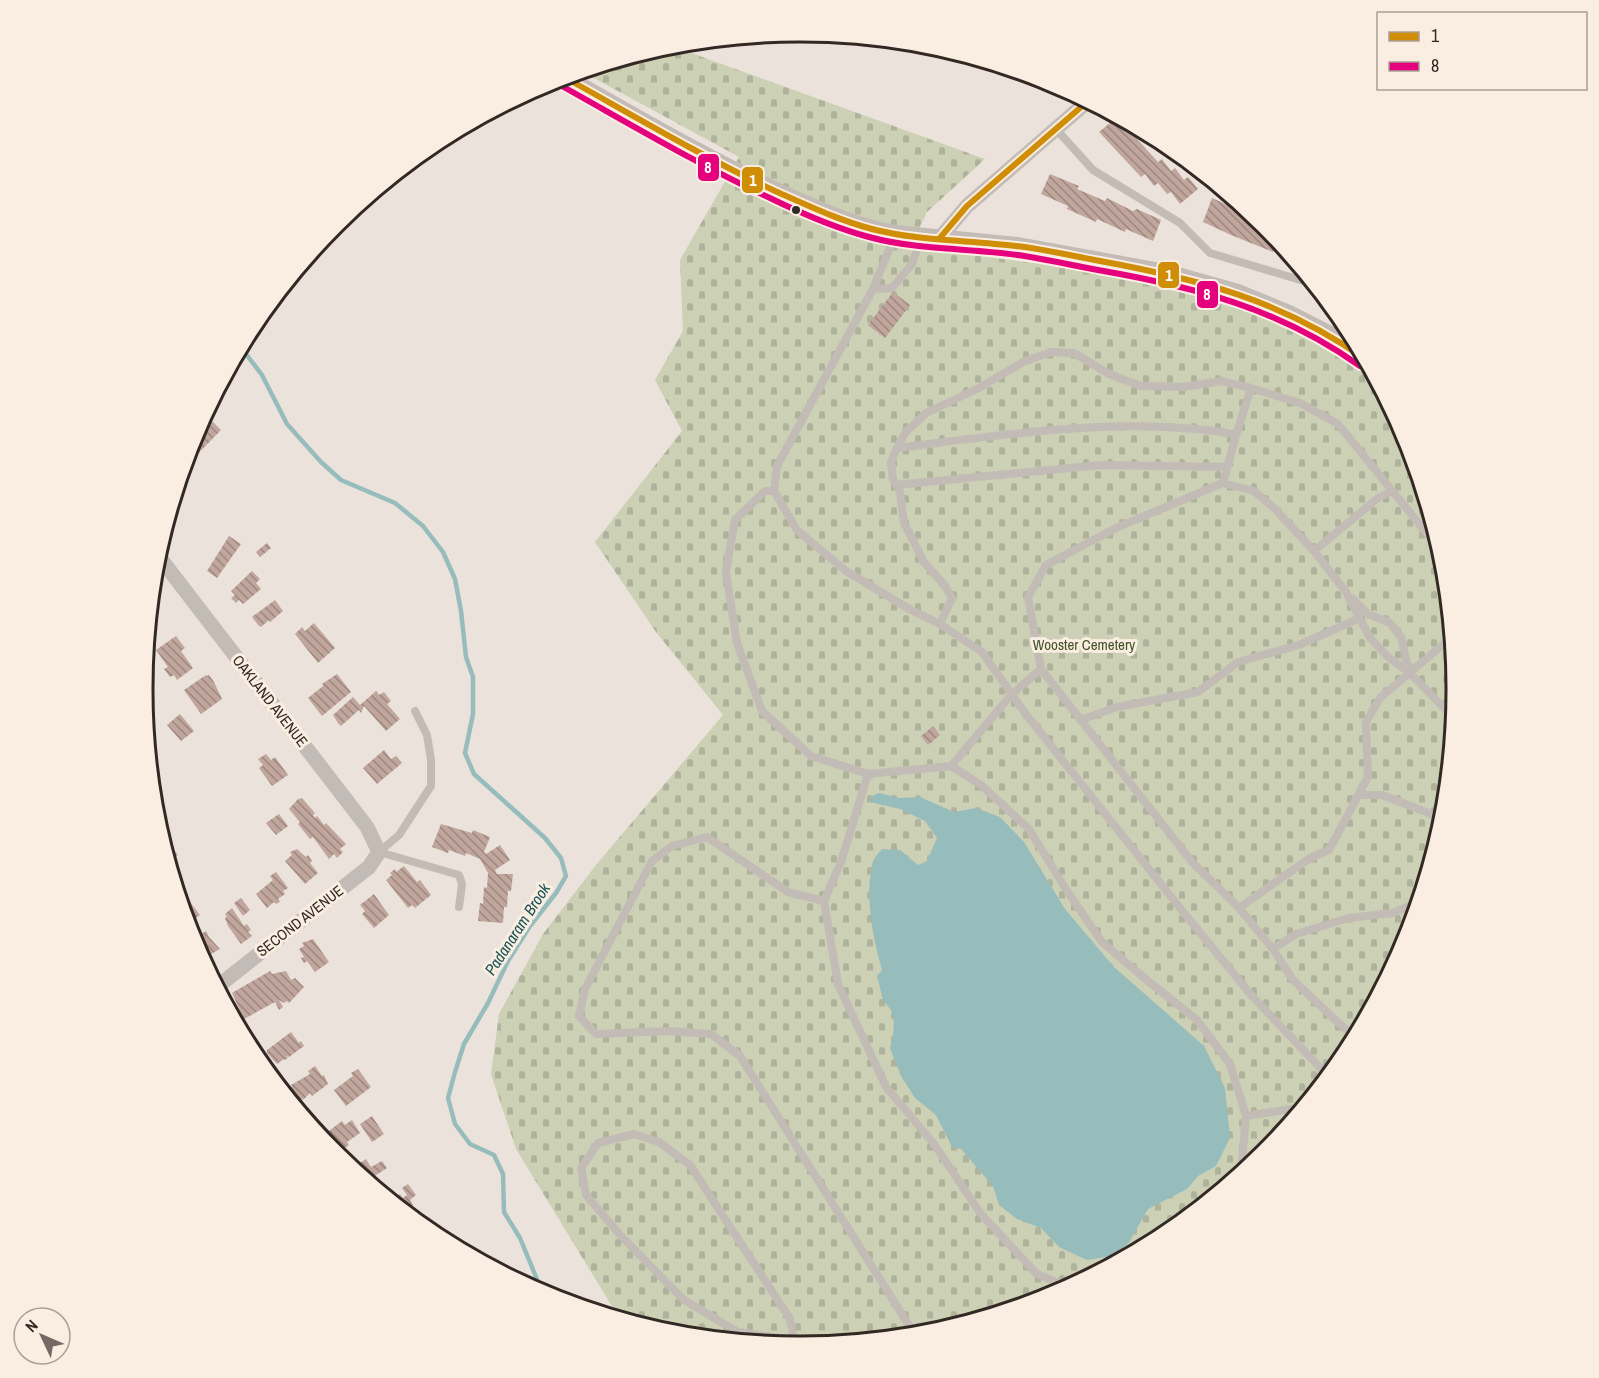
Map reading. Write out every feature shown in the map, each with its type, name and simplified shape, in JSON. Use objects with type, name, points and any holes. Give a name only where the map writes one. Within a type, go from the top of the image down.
[{"type":"street","points":[[575,82],[674,139],[758,183],[832,216],[877,231],[930,239],[1018,246],[1166,273],[1228,290],[1298,318],[1348,347]]},
{"type":"street","points":[[930,239],[1081,107]]},
{"type":"street","name":"OAKLAND AVENUE","points":[[165,564],[367,827],[379,852]]},
{"type":"street","name":"SECOND AVENUE","points":[[223,982],[369,867],[379,852]]},
{"type":"lane","points":[[1056,129],[1094,170],[1179,223],[1210,254],[1301,280]]},
{"type":"lane","points":[[895,234],[873,289],[777,466],[774,491],[797,530],[846,571],[911,610],[940,624],[982,652],[1011,695],[1108,819],[1252,996],[1322,1070]]},
{"type":"lane","points":[[873,289],[892,288],[930,239]]},
{"type":"lane","points":[[940,624],[952,598],[945,586],[924,562],[904,523],[900,492],[893,479],[891,462],[905,433],[926,413],[979,388],[1023,362],[1051,352],[1074,353],[1109,374],[1141,386],[1183,387],[1221,381],[1300,403],[1338,424],[1427,533]]},
{"type":"lane","points":[[1223,483],[1251,388]]},
{"type":"lane","points":[[897,448],[1017,433],[1130,426],[1217,430],[1236,435]]},
{"type":"lane","points":[[896,485],[1101,465],[1227,467]]},
{"type":"lane","points":[[1349,1030],[1293,980],[1273,949],[1239,909],[1192,862],[1041,669],[1028,597],[1046,566],[1118,527],[1223,483],[1254,491],[1275,509],[1314,551],[1346,592],[1368,614],[1390,623],[1401,637],[1409,672]]},
{"type":"lane","points":[[1314,551],[1378,498],[1392,490]]},
{"type":"lane","points":[[774,491],[765,491],[735,520],[726,572],[737,643],[762,711],[811,756],[867,774],[951,766],[981,785],[1029,829],[1066,891],[1102,942],[1197,1020],[1230,1064],[1246,1116],[1242,1160]]},
{"type":"lane","points":[[1346,592],[1370,638],[1388,657],[1409,672],[1446,709]]},
{"type":"lane","points":[[1080,720],[1118,707],[1198,692],[1238,662],[1299,645],[1360,618]]},
{"type":"lane","points":[[1239,909],[1310,858],[1329,850],[1368,777],[1366,722],[1380,698],[1445,643]]},
{"type":"lane","points":[[951,766],[1011,695],[1041,669]]},
{"type":"lane","points":[[379,852],[399,835],[430,786],[428,735],[415,711]]},
{"type":"lane","points":[[867,774],[841,862],[824,901],[838,984],[886,1087],[934,1144],[981,1214],[1038,1274],[1057,1282]]},
{"type":"lane","points":[[1359,795],[1382,795],[1434,815]]},
{"type":"lane","points":[[824,901],[788,892],[707,837],[672,846],[652,861],[585,989],[579,1016],[596,1034],[669,1031],[711,1034],[740,1056],[910,1326]]},
{"type":"lane","points":[[379,852],[459,875],[462,884],[459,907]]},
{"type":"lane","points":[[1273,949],[1296,934],[1349,918],[1393,913],[1408,906]]},
{"type":"lane","points":[[1246,1116],[1292,1109]]},
{"type":"lane","points":[[759,1335],[738,1332],[684,1300],[621,1236],[586,1195],[581,1168],[598,1143],[634,1134],[659,1142],[690,1165],[790,1319],[793,1336]]},
{"type":"green space","name":"Wooster Cemetery","points":[[688,52],[985,159],[927,212],[910,247],[1064,267],[1166,286],[1273,320],[1347,358],[1364,374],[1380,403],[1412,481],[1434,563],[1445,647],[1445,731],[1441,773],[1434,815],[1412,897],[1380,975],[1360,1013],[1313,1083],[1286,1116],[1226,1175],[1193,1202],[1159,1227],[1086,1269],[1047,1287],[967,1314],[926,1324],[842,1335],[757,1335],[673,1324],[613,1308],[516,1149],[491,1074],[499,1014],[543,934],[596,865],[723,715],[656,632],[595,542],[682,431],[655,380],[683,331],[680,260],[739,157],[591,76],[632,64]]},
{"type":"water","points":[[879,793],[899,798],[920,797],[954,812],[976,808],[1000,817],[1024,842],[1065,909],[1114,967],[1204,1046],[1225,1088],[1230,1138],[1216,1166],[1198,1176],[1187,1189],[1148,1209],[1128,1244],[1109,1256],[1087,1260],[1059,1247],[1041,1228],[1017,1219],[999,1205],[993,1186],[961,1149],[952,1147],[936,1115],[915,1098],[901,1076],[890,1048],[894,1022],[891,1010],[883,1000],[877,976],[882,970],[873,932],[870,878],[872,865],[882,849],[900,850],[918,865],[927,861],[937,838],[925,821],[900,809],[870,802],[872,796]]},
{"type":"building","points":[[1111,122],[1123,129],[1134,136],[1158,162],[1162,159],[1171,171],[1175,168],[1184,180],[1188,177],[1198,189],[1180,204],[1171,192],[1167,194],[1158,183],[1154,186],[1145,174],[1141,177],[1099,132]]},
{"type":"building","points":[[1050,174],[1079,186],[1077,189],[1105,201],[1107,198],[1133,211],[1137,209],[1161,220],[1153,241],[1126,229],[1125,232],[1097,219],[1096,222],[1041,194]]},
{"type":"building","points":[[1212,198],[1229,206],[1274,250],[1273,252],[1203,222]]},
{"type":"building","points":[[893,292],[910,305],[885,338],[868,325]]},
{"type":"building","points":[[211,420],[221,430],[197,455]]},
{"type":"building","points":[[229,536],[241,544],[217,578],[207,571]]},
{"type":"building","points":[[267,543],[271,548],[260,557],[256,552]]},
{"type":"building","points":[[252,571],[260,579],[256,583],[261,589],[243,604],[239,600],[236,603],[231,598],[235,595],[231,591]]},
{"type":"building","points":[[275,600],[283,611],[270,622],[269,620],[261,627],[259,626],[252,617]]},
{"type":"building","points":[[314,623],[335,648],[318,663],[295,634],[302,627],[305,631]]},
{"type":"building","points":[[176,636],[185,648],[181,651],[193,668],[177,680],[174,675],[170,677],[164,669],[168,667],[156,650]]},
{"type":"building","points":[[337,674],[351,692],[322,716],[308,698],[323,686],[322,684]]},
{"type":"building","points":[[209,675],[214,682],[222,699],[201,714],[184,690]]},
{"type":"building","points":[[376,691],[379,695],[384,692],[391,701],[387,704],[400,719],[386,731],[364,706],[361,713],[359,710],[341,726],[338,723],[333,715],[353,697],[360,705]]},
{"type":"building","points":[[180,714],[194,731],[181,741],[167,725]]},
{"type":"building","points":[[933,726],[940,735],[928,745],[921,736]]},
{"type":"building","points":[[384,750],[391,759],[396,756],[402,763],[377,784],[363,768]]},
{"type":"building","points":[[266,754],[271,760],[275,757],[288,775],[272,786],[259,768],[263,765],[258,759]]},
{"type":"building","points":[[302,798],[315,813],[313,815],[315,818],[317,816],[324,825],[326,823],[346,844],[340,849],[343,852],[337,858],[334,854],[329,859],[313,837],[310,839],[298,824],[300,822],[289,809],[298,799]]},
{"type":"building","points":[[279,814],[288,826],[276,835],[266,823]]},
{"type":"building","points":[[441,824],[472,833],[473,830],[490,837],[484,852],[486,854],[500,845],[510,860],[495,870],[497,874],[513,874],[511,891],[508,891],[507,907],[504,907],[503,923],[478,921],[480,903],[483,904],[484,887],[487,888],[488,873],[480,859],[466,853],[465,856],[449,850],[448,853],[432,847]]},
{"type":"building","points":[[297,849],[306,857],[308,855],[312,861],[310,863],[318,873],[305,884],[285,861],[292,855],[290,852]]},
{"type":"building","points":[[404,866],[417,882],[420,880],[431,895],[415,908],[412,905],[408,908],[386,880],[395,869],[396,872]]},
{"type":"building","points":[[276,872],[288,888],[283,891],[285,894],[278,899],[280,902],[276,904],[274,902],[267,908],[256,894],[273,880],[270,876]]},
{"type":"building","points":[[374,894],[389,915],[374,928],[362,914],[365,911],[360,905]]},
{"type":"building","points":[[241,898],[250,910],[243,916],[234,903]]},
{"type":"building","points":[[189,903],[200,915],[195,918]]},
{"type":"building","points":[[232,908],[244,926],[247,924],[251,930],[248,932],[252,936],[241,944],[225,918],[227,917],[225,914]]},
{"type":"building","points":[[206,931],[220,949],[210,955],[201,934]]},
{"type":"building","points":[[313,939],[329,962],[315,972],[307,961],[304,963],[301,958],[304,957],[299,949],[304,946],[302,943]]},
{"type":"building","points":[[270,971],[272,974],[286,971],[291,980],[295,978],[304,987],[289,1003],[279,1000],[283,1007],[279,1010],[275,1002],[244,1019],[232,993]]},
{"type":"building","points":[[291,1032],[304,1046],[277,1064],[267,1050]]},
{"type":"building","points":[[315,1066],[322,1076],[324,1075],[328,1084],[312,1096],[310,1093],[300,1100],[290,1088],[291,1085],[310,1074],[308,1071]]},
{"type":"building","points":[[358,1069],[371,1087],[346,1106],[334,1090],[353,1076],[351,1073]]},
{"type":"building","points":[[372,1116],[384,1134],[372,1142],[360,1124]]},
{"type":"building","points":[[352,1120],[360,1133],[347,1142],[349,1145],[344,1148],[328,1132],[342,1121],[345,1125]]},
{"type":"building","points":[[366,1159],[371,1167],[382,1161],[387,1168],[374,1176],[360,1163]]},
{"type":"building","points":[[408,1184],[416,1195],[410,1200],[411,1206],[398,1195],[400,1194],[403,1198],[407,1195],[402,1188]]},
{"type":"waterway","name":"Padanaram Brook","points":[[246,354],[262,375],[287,424],[321,462],[341,480],[395,503],[423,526],[443,552],[455,579],[466,657],[473,677],[473,714],[465,753],[474,774],[545,838],[561,858],[566,876],[508,961],[488,1003],[464,1044],[448,1098],[455,1124],[470,1144],[494,1155],[503,1174],[504,1212],[520,1238],[537,1280]]},
{"type":"transit line","name":"1","points":[[574,83],[748,178],[847,221],[907,236],[1026,247],[1205,284],[1271,307],[1302,321],[1349,349]]},
{"type":"transit line","name":"8","points":[[563,87],[745,186],[795,210],[844,229],[869,237],[906,244],[1038,258],[1202,293],[1235,303],[1298,329],[1360,366]]},
{"type":"transit line","name":"1","points":[[939,239],[967,206],[1081,107]]}]
